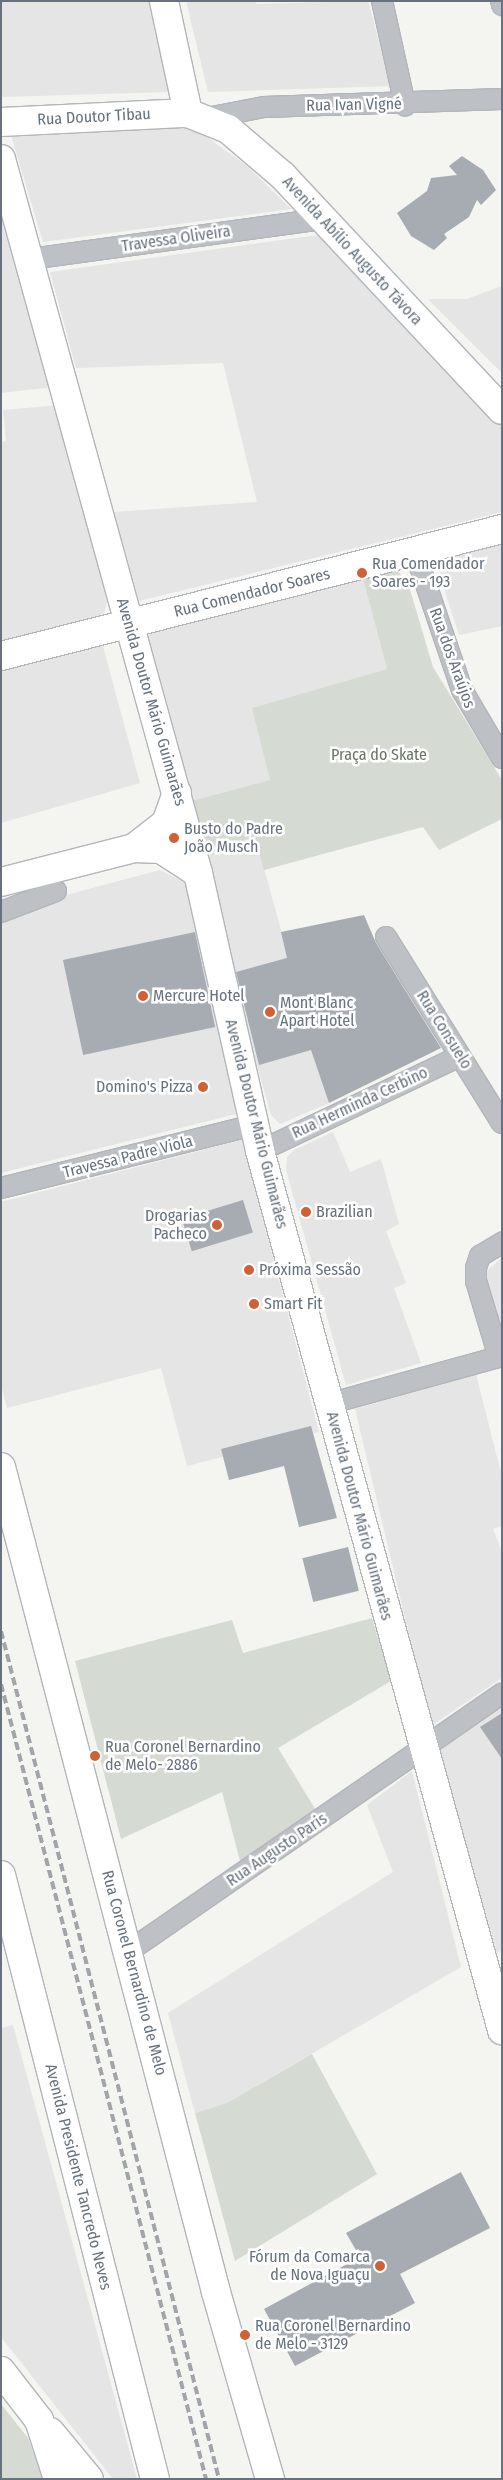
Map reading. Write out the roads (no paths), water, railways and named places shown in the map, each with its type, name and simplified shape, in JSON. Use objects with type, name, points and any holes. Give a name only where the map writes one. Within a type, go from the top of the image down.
[{"type":"main road","points":[[164,1],[198,115]]},
{"type":"main road","name":"Rua Doutor Tibau","points":[[1,122],[198,115]]},
{"type":"main road","name":"Avenida Abílio Augusto Távora","points":[[198,115],[228,129],[268,161],[502,410]]},
{"type":"main road","name":"Avenida Doutor Mário Guimarães","points":[[1,159],[177,793],[198,873],[257,1138],[328,1404],[502,2028]]},
{"type":"main road","name":"Rua Comendador Soares","points":[[1,656],[502,529]]},
{"type":"main road","points":[[131,849],[166,823],[177,793]]},
{"type":"main road","points":[[1,882],[131,849],[161,849],[198,873]]},
{"type":"main road","name":"Rua Coronel Bernardino de Melo","points":[[1,1467],[216,2292],[270,2479]]},
{"type":"main road","name":"Avenida Presidente Tancredo Neves","points":[[1,1875],[155,2479]]},
{"type":"main road","points":[[1,2371],[89,2479]]},
{"type":"main road","points":[[39,2420],[58,2479]]},
{"type":"street","points":[[382,1],[405,105]]},
{"type":"street","points":[[501,1],[502,5]]},
{"type":"street","name":"Rua Ivan Vigné","points":[[198,115],[264,107],[405,105],[502,99]]},
{"type":"street","name":"Travessa Oliveira","points":[[30,259],[323,219]]},
{"type":"street","name":"Rua dos Araújos","points":[[414,552],[462,690],[502,758]]},
{"type":"street","points":[[1,912],[56,891]]},
{"type":"street","name":"Rua Consuelo","points":[[386,937],[502,1123]]},
{"type":"street","name":"Rua Herminda Cerbino","points":[[257,1138],[460,1056]]},
{"type":"street","name":"Travessa Padre Viola","points":[[1,1188],[257,1138]]},
{"type":"street","points":[[328,1404],[501,1356],[476,1280],[476,1268],[480,1256],[502,1243]]},
{"type":"street","name":"Rua Augusto Paris","points":[[128,1950],[502,1694]]},
{"type":"railway","points":[[1,1631],[219,2479]]},
{"type":"railway","points":[[1,1684],[206,2479]]},
{"type":"place","name":"Rua Comendador Soares - 193","points":[[362,573]]},
{"type":"place","name":"Busto do Padre João Musch","points":[[174,838]]},
{"type":"place","name":"Mercure Hotel","points":[[143,996]]},
{"type":"place","name":"Mont Blanc Apart Hotel","points":[[270,1012]]},
{"type":"place","name":"Domino's Pizza","points":[[203,1087]]},
{"type":"place","name":"Brazilian","points":[[306,1212]]},
{"type":"place","name":"Drogarias Pacheco","points":[[217,1225]]},
{"type":"place","name":"Próxima Sessão","points":[[249,1270]]},
{"type":"place","name":"Smart Fit","points":[[254,1304]]},
{"type":"place","name":"Rua Coronel Bernardino de Melo- 2886","points":[[95,1756]]},
{"type":"place","name":"Fórum da Comarca de Nova Iguaçu","points":[[380,2266]]},
{"type":"place","name":"Rua Coronel Bernardino de Melo - 3129","points":[[245,2335]]},
{"type":"park label","name":"Praça do Skate","points":[[379,755]]}]
